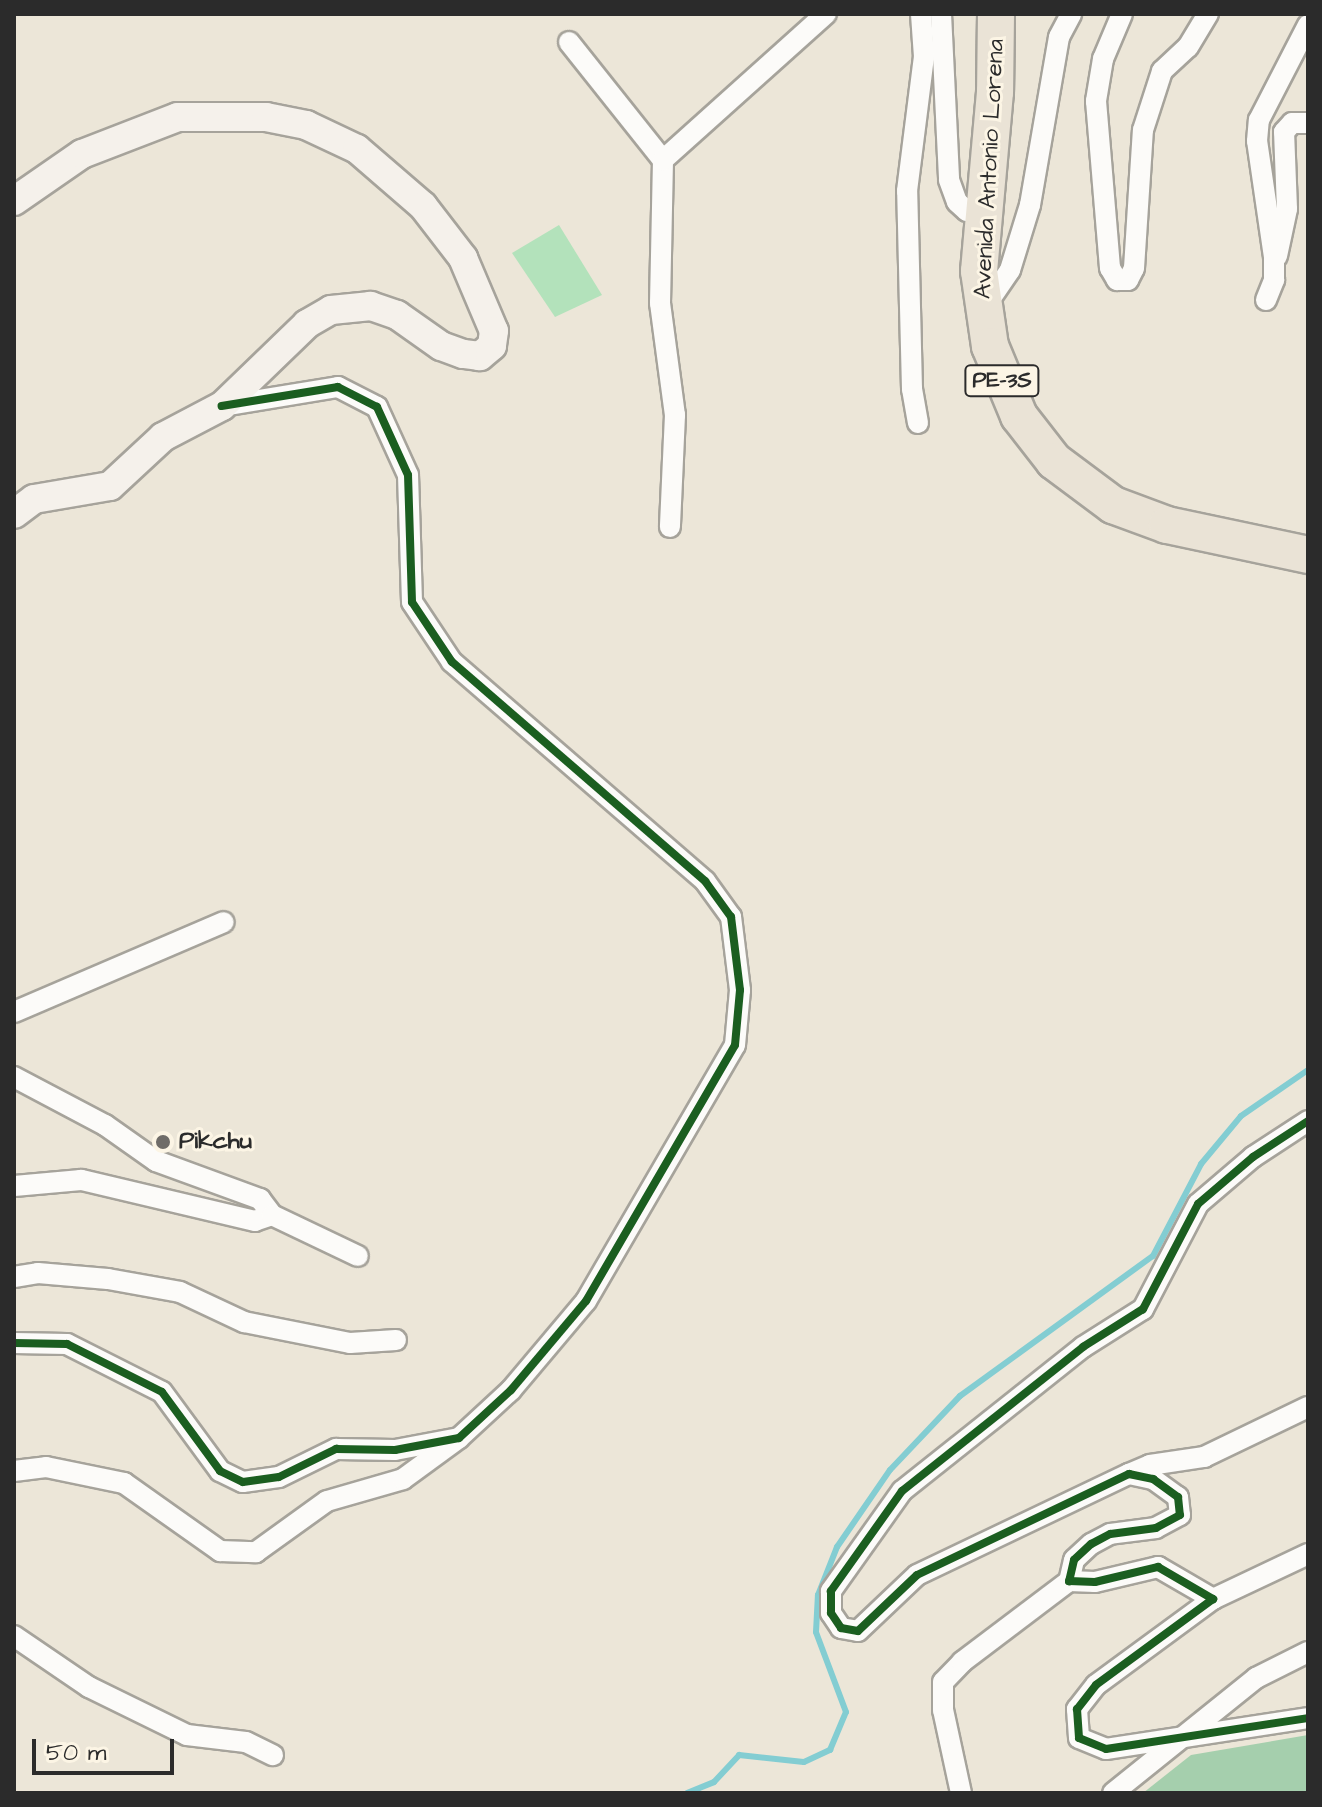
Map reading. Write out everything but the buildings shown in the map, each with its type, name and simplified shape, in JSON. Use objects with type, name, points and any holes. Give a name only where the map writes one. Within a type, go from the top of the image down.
[{"type":"highway","name":"Avenida Antonio Lorena","points":[[996,14],[995,92],[983,212],[982,311],[990,346],[1019,416],[1075,479],[1145,518],[1308,555]]},
{"type":"street","points":[[663,160],[826,14]]},
{"type":"street","points":[[918,423],[912,389],[907,191],[924,57],[921,14]]},
{"type":"street","points":[[941,14],[949,180],[957,202],[967,211],[983,212]]},
{"type":"street","points":[[982,311],[1010,270],[1030,205],[1059,37],[1071,14]]},
{"type":"street","points":[[1122,14],[1103,59],[1096,101],[1110,268],[1117,280],[1128,280],[1134,268],[1143,130],[1162,71],[1188,47],[1208,14]]},
{"type":"street","points":[[1266,300],[1274,280],[1274,257],[1257,141],[1259,120],[1308,25]]},
{"type":"street","points":[[569,42],[663,160],[660,303],[675,415],[670,527]]},
{"type":"street","points":[[14,201],[82,154],[135,130],[178,117],[266,117],[306,125],[357,149],[423,206],[481,292],[494,331],[492,346],[480,356],[441,346],[397,315],[371,306],[331,310],[307,324],[222,406],[163,437],[110,486],[34,499],[14,514]]},
{"type":"street","points":[[1274,257],[1280,255],[1287,209],[1284,132],[1292,123],[1308,123]]},
{"type":"street","points":[[14,1471],[46,1467],[124,1483],[220,1551],[256,1552],[327,1501],[403,1479],[459,1438],[511,1390],[586,1301],[735,1045],[740,990],[731,917],[705,881],[452,662],[412,602],[408,475],[377,407],[338,387],[222,406]]},
{"type":"street","points":[[14,1012],[224,922]]},
{"type":"street","points":[[14,1077],[105,1125],[156,1161],[260,1199],[272,1215],[358,1256]]},
{"type":"street","points":[[1308,1121],[1253,1157],[1198,1204],[1143,1309],[1083,1347],[902,1491],[831,1591],[831,1613],[841,1628],[858,1631],[917,1575],[1129,1474],[1150,1465],[1204,1457],[1308,1407]]},
{"type":"street","points":[[14,1186],[81,1180],[255,1221],[272,1215]]},
{"type":"street","points":[[14,1277],[38,1273],[108,1279],[180,1292],[244,1322],[350,1343],[396,1340]]},
{"type":"street","points":[[14,1343],[67,1344],[162,1392],[220,1471],[243,1482],[279,1477],[344,1448],[395,1450],[459,1438]]},
{"type":"street","points":[[1069,1581],[1074,1560],[1091,1544],[1110,1534],[1156,1528],[1180,1515],[1178,1497],[1161,1482],[1129,1474]]},
{"type":"street","points":[[1308,1554],[1213,1599],[1096,1685],[1074,1721],[1079,1738],[1106,1749],[1308,1718]]},
{"type":"street","points":[[961,1793],[943,1710],[943,1682],[962,1662],[1069,1581],[1095,1582],[1158,1567],[1213,1599]]},
{"type":"street","points":[[14,1636],[89,1687],[187,1735],[246,1742],[273,1755]]},
{"type":"street","points":[[1113,1793],[1256,1678],[1308,1652]]},
{"type":"green space","points":[[559,225],[602,295],[555,317],[512,253]]},
{"type":"green space","points":[[1308,1735],[1308,1793],[1143,1793],[1191,1755]]},
{"type":"waterway","points":[[687,1793],[714,1782],[739,1755],[804,1762],[830,1750],[846,1712],[816,1632],[818,1595],[837,1547],[890,1470],[960,1396],[1153,1256],[1201,1164],[1241,1116],[1308,1070]]},
{"type":"cycle path","points":[[14,1343],[67,1344],[162,1392],[220,1471],[243,1482],[279,1477],[336,1449],[395,1450],[459,1438],[511,1390],[586,1301],[735,1045],[740,990],[731,917],[705,881],[452,662],[412,602],[408,475],[377,407],[338,387],[222,406]]},
{"type":"cycle path","points":[[1308,1121],[1253,1157],[1198,1204],[1143,1309],[1083,1347],[902,1491],[831,1591],[831,1613],[841,1628],[858,1631],[917,1575],[1129,1474],[1153,1479],[1178,1497],[1180,1515],[1156,1528],[1110,1534],[1091,1544],[1074,1560],[1069,1581],[1095,1582],[1158,1567],[1213,1599],[1096,1685],[1077,1709],[1079,1738],[1106,1749],[1308,1718]]},
{"type":"place","name":"Pikchu","points":[[163,1142]]}]
